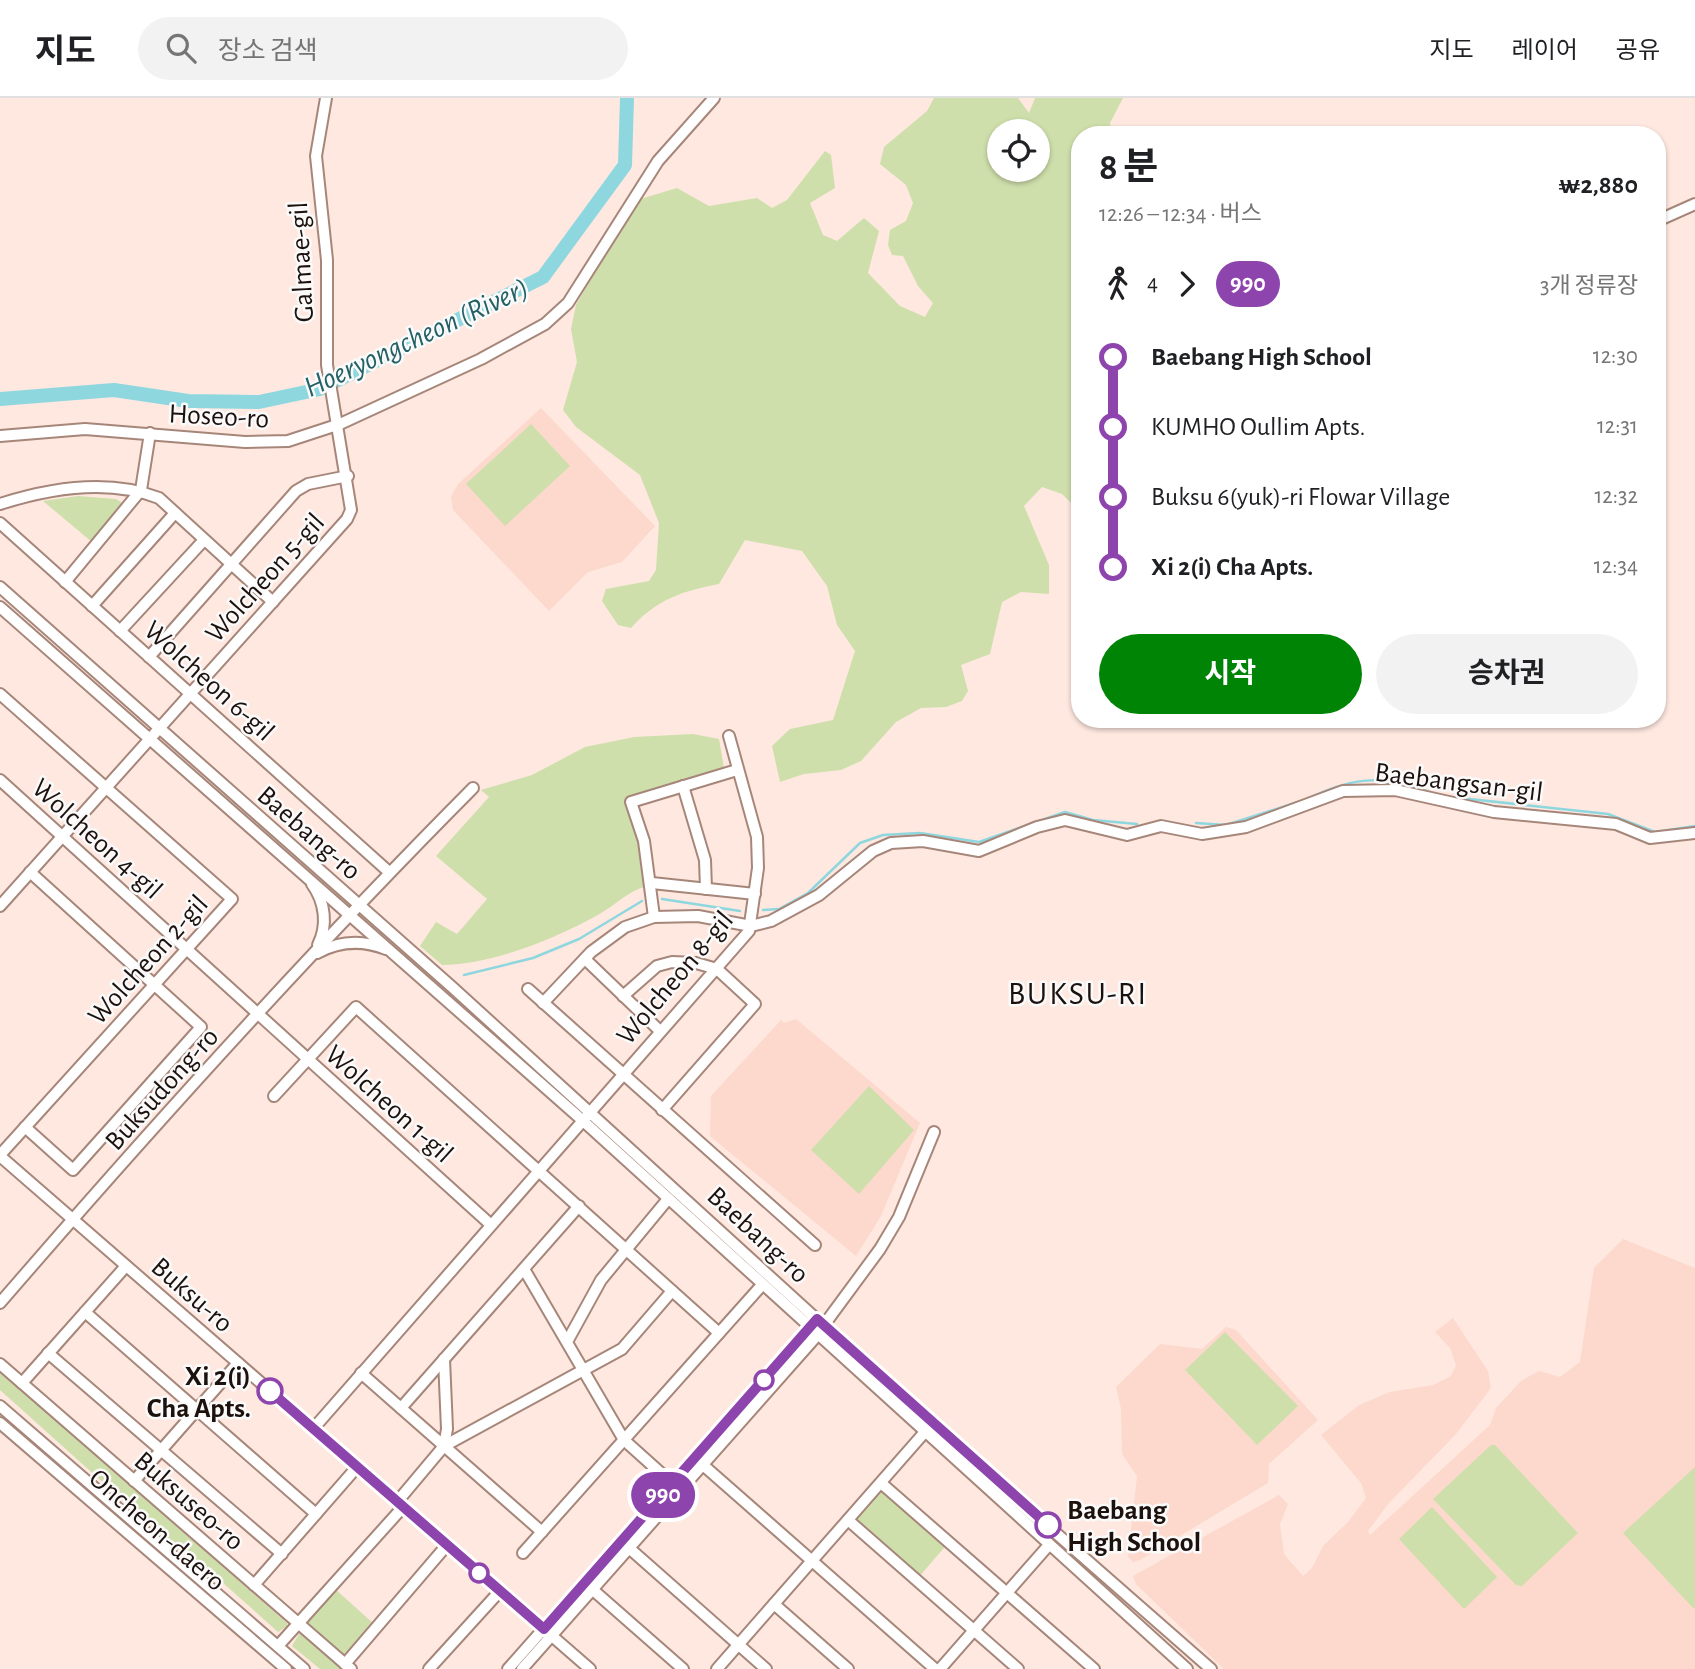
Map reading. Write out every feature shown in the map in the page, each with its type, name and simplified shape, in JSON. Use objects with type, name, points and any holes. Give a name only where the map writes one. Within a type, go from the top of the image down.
[{"type":"street","name":"Galmae-gil","points":[[326,98],[316,156],[327,260],[327,365],[340,424]]},
{"type":"street","name":"Hoseo-ro","points":[[0,436],[85,429],[245,442],[288,441],[340,424],[481,359],[553,319],[568,303],[658,162],[714,98]]},
{"type":"street","points":[[1666,217],[1695,204]]},
{"type":"street","name":"Wolcheon 5-gil","points":[[0,906],[347,520],[352,503],[340,424]]},
{"type":"street","points":[[65,582],[141,490],[150,433]]},
{"type":"street","points":[[149,657],[296,491],[308,484],[348,476]]},
{"type":"street","points":[[0,504],[38,492],[81,486],[141,490],[159,498],[273,602]]},
{"type":"street","points":[[92,606],[175,513]]},
{"type":"street","name":"Wolcheon 6-gil","points":[[0,523],[389,872]]},
{"type":"street","points":[[120,631],[204,540]]},
{"type":"street","name":"Baebang-ro","points":[[0,587],[354,909],[589,1110],[936,1428],[1211,1669]]},
{"type":"street","name":"Baebang-ro","points":[[0,607],[305,873],[354,909],[393,952],[581,1119],[1048,1546],[1173,1665],[1187,1669]]},
{"type":"street","name":"Wolcheon 2-gil","points":[[0,694],[232,899],[0,1155]]},
{"type":"street","name":"Wolcheon 8-gil","points":[[589,1110],[717,969],[751,926],[757,837],[729,736]]},
{"type":"street","points":[[654,916],[652,883],[644,841],[631,802],[737,770]]},
{"type":"street","name":"Wolcheon 4-gil","points":[[0,780],[258,1014]]},
{"type":"street","points":[[684,786],[705,860],[706,889]]},
{"type":"street","name":"Buksudong-ro","points":[[0,1303],[72,1219],[354,909],[473,788]]},
{"type":"street","name":"Baebangsan-gil","points":[[751,926],[793,912],[819,895],[873,851],[891,844],[923,841],[979,851],[1037,827],[1065,820],[1127,835],[1161,826],[1202,834],[1246,827],[1343,791],[1395,790],[1494,812],[1616,824],[1650,838],[1695,833]]},
{"type":"street","points":[[25,1127],[73,1170],[201,1027],[30,873]]},
{"type":"street","points":[[305,873],[316,890],[325,922],[312,956]]},
{"type":"street","points":[[652,883],[755,894]]},
{"type":"street","points":[[543,1003],[585,959],[625,927],[654,916],[698,916],[751,926]]},
{"type":"street","points":[[312,956],[326,948],[359,942],[393,952]]},
{"type":"street","points":[[585,959],[660,1031]]},
{"type":"street","points":[[624,996],[643,975],[657,966],[672,962],[696,963],[717,969],[755,1004],[662,1110]]},
{"type":"street","points":[[528,989],[815,1245]]},
{"type":"street","points":[[274,1096],[356,1007],[719,1333]]},
{"type":"street","name":"Wolcheon 1-gil","points":[[258,1014],[490,1224]]},
{"type":"street","points":[[313,1429],[589,1110]]},
{"type":"street","points":[[522,1669],[548,1633],[673,1484],[822,1323],[880,1250],[899,1217],[934,1132]]},
{"type":"street","name":"Buksu-ro","points":[[0,1155],[590,1669]]},
{"type":"street","points":[[568,1340],[601,1280],[668,1199]]},
{"type":"street","points":[[401,1408],[579,1206]]},
{"type":"street","name":"Buksu-ro","points":[[22,1383],[126,1266]]},
{"type":"street","points":[[524,1269],[568,1340],[624,1440],[673,1484]]},
{"type":"street","name":"Baebang-ro","points":[[523,1553],[761,1286]]},
{"type":"street","points":[[278,1646],[400,1504],[444,1446],[622,1349],[672,1291]]},
{"type":"street","points":[[85,1312],[316,1514]]},
{"type":"street","points":[[508,1669],[593,1590],[703,1465],[813,1332]]},
{"type":"street","points":[[48,1353],[282,1554]]},
{"type":"street","points":[[444,1359],[447,1429],[444,1446]]},
{"type":"street","points":[[134,1481],[237,1363]]},
{"type":"street","name":"Buksuseo-ro","points":[[0,1364],[348,1667]]},
{"type":"street","points":[[361,1373],[542,1532]]},
{"type":"street","name":"Oncheon-daero","points":[[0,1406],[304,1669]]},
{"type":"street","name":"Oncheon-daero","points":[[0,1423],[286,1669]]},
{"type":"street","points":[[717,1669],[924,1433]]},
{"type":"street","points":[[703,1465],[938,1669],[1048,1546]]},
{"type":"street","points":[[254,1585],[358,1467]]},
{"type":"street","points":[[881,1483],[1094,1669]]},
{"type":"street","points":[[848,1520],[1018,1669]]},
{"type":"street","points":[[348,1667],[447,1545]]},
{"type":"street","points":[[629,1548],[766,1669]]},
{"type":"street","points":[[593,1590],[683,1669]]},
{"type":"street","points":[[429,1669],[500,1591]]},
{"type":"street","points":[[774,1604],[848,1669]]},
{"type":"shaded area","points":[[541,408],[655,526],[622,562],[588,572],[549,611],[453,510],[451,497],[458,484]]},
{"type":"shaded area","points":[[796,1019],[920,1123],[881,1216],[856,1256],[710,1136],[711,1096],[781,1020],[784,1023]]},
{"type":"shaded area","points":[[1623,1239],[1695,1268],[1695,1669],[1224,1669],[1136,1584],[1133,1576],[1279,1495],[1288,1504],[1280,1524],[1284,1554],[1303,1576],[1312,1568],[1323,1546],[1348,1522],[1366,1498],[1361,1483],[1321,1435],[1359,1405],[1390,1392],[1433,1385],[1451,1376],[1456,1365],[1450,1348],[1435,1332],[1453,1318],[1488,1371],[1491,1388],[1456,1434],[1388,1504],[1368,1531],[1370,1535],[1490,1425],[1496,1408],[1521,1381],[1539,1371],[1560,1377],[1580,1362],[1594,1268]]},
{"type":"shaded area","name":"Baebang High School","points":[[1226,1327],[1236,1330],[1318,1420],[1269,1464],[1268,1483],[1133,1562],[1128,1557],[1137,1476],[1122,1454],[1121,1409],[1116,1387],[1160,1344],[1202,1349]]},
{"type":"green space","points":[[934,98],[1018,98],[1029,113],[1035,98],[1123,98],[1110,126],[1071,126],[1071,503],[1062,494],[1042,487],[1024,506],[1049,565],[1049,594],[1021,592],[1002,602],[990,654],[961,665],[968,691],[962,701],[946,707],[921,708],[896,722],[861,761],[841,770],[804,774],[780,782],[772,746],[790,729],[833,720],[855,651],[837,625],[827,586],[802,551],[745,540],[719,584],[661,603],[631,628],[618,625],[602,601],[606,589],[649,581],[656,570],[659,523],[640,475],[576,427],[563,410],[577,362],[571,329],[576,305],[637,200],[677,188],[709,206],[757,198],[772,208],[787,200],[825,151],[831,155],[835,188],[810,203],[823,235],[837,241],[864,218],[879,231],[868,273],[900,306],[925,317],[933,303],[918,286],[903,256],[892,255],[888,245],[890,230],[906,221],[913,203],[906,185],[880,164],[884,147],[927,111]]},
{"type":"green space","points":[[531,424],[570,466],[505,526],[466,484]]},
{"type":"green space","points":[[78,496],[116,499],[124,504],[92,542],[43,501]]},
{"type":"green space","points":[[693,734],[719,739],[724,768],[627,800],[640,841],[647,886],[579,925],[502,955],[461,964],[442,965],[420,946],[436,922],[457,934],[487,899],[436,856],[489,797],[481,790],[532,775],[585,747],[634,737]]},
{"type":"green space","points":[[869,1086],[914,1130],[859,1194],[811,1150]]},
{"type":"green space","points":[[1225,1332],[1298,1406],[1257,1445],[1185,1370]]},
{"type":"green space","points":[[0,1371],[287,1623],[287,1626],[278,1632],[222,1582],[196,1566],[0,1390]]},
{"type":"green space","points":[[1491,1445],[1495,1445],[1578,1533],[1522,1586],[1516,1585],[1433,1499]]},
{"type":"green space","points":[[1695,1467],[1695,1608],[1694,1609],[1623,1533]]},
{"type":"green space","points":[[879,1481],[949,1542],[918,1578],[847,1517]]},
{"type":"green space","points":[[1432,1507],[1497,1577],[1464,1609],[1399,1539]]},
{"type":"green space","points":[[335,1589],[374,1624],[346,1657],[341,1658],[305,1622]]},
{"type":"green space","points":[[299,1634],[304,1634],[344,1669],[320,1669],[292,1646]]},
{"type":"waterway","name":"Hoeryongcheon (River)","points":[[0,399],[114,390],[188,401],[259,402],[320,389],[543,277],[625,165],[627,98]]},
{"type":"waterway","points":[[1307,799],[1340,785],[1370,780],[1400,783],[1435,794]]},
{"type":"waterway","points":[[1451,797],[1608,814],[1655,832],[1695,826]]},
{"type":"waterway","points":[[1196,823],[1226,825],[1298,802]]},
{"type":"waterway","points":[[763,910],[779,909],[808,893],[860,843],[883,835],[920,833],[979,842],[1065,812],[1093,820],[1137,824]]},
{"type":"waterway","points":[[662,899],[740,911]]},
{"type":"waterway","points":[[464,975],[533,958],[579,939],[642,901]]},
{"type":"bus line","name":"990","points":[[270,1391],[544,1629],[817,1319],[936,1428],[1048,1525]]},
{"type":"place","name":"Xi 2(i) Cha Apts.","points":[[270,1391]]},
{"type":"place","name":"Baebang High School","points":[[1048,1525]]},
{"type":"district","name":"BUKSU-RI","points":[[1078,993]]}]
